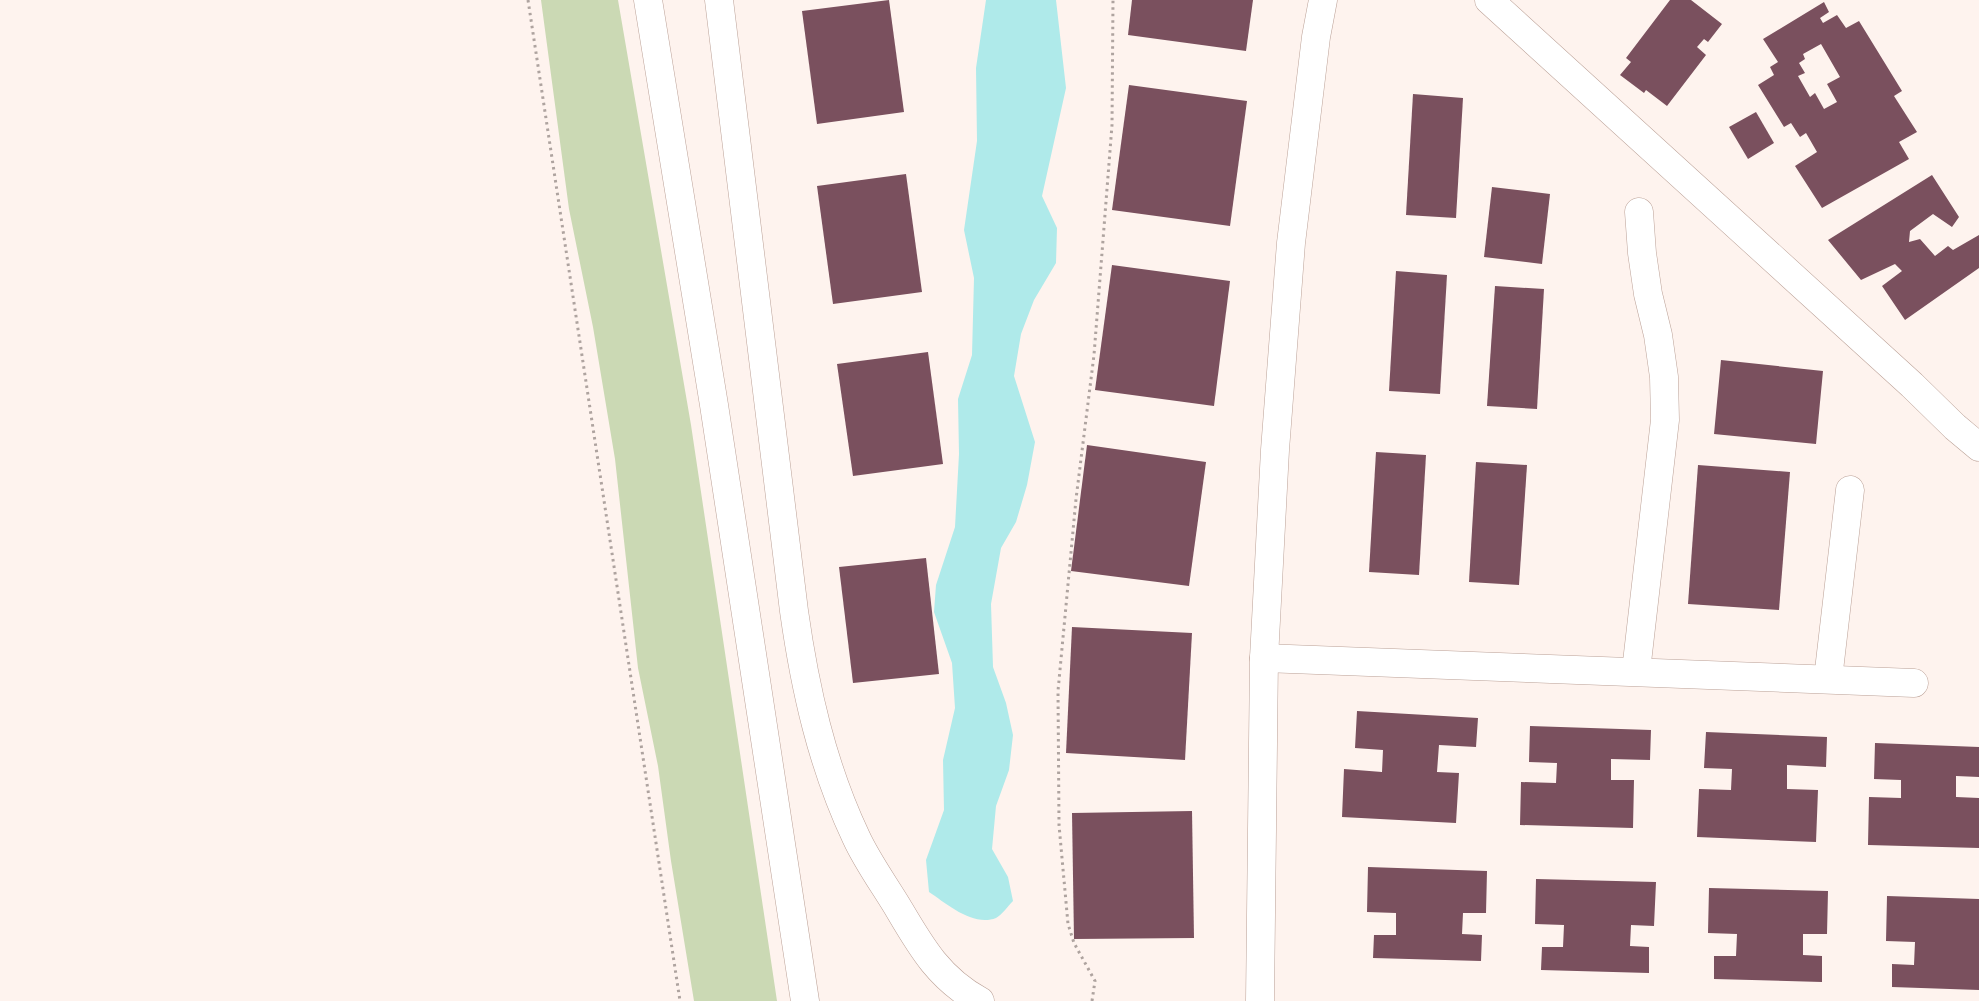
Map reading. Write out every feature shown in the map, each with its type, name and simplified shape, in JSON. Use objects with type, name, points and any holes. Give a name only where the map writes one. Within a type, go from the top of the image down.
[{"type":"street","points":[[648,0],[712,395],[805,1001]]},
{"type":"street","points":[[719,0],[794,611],[809,702],[834,787],[857,839],[911,930],[936,966],[950,981],[980,1001]]},
{"type":"street","points":[[1260,1001],[1264,658],[1275,450],[1291,243],[1316,37],[1323,0]]},
{"type":"street","points":[[1489,0],[1912,385],[1955,427],[1979,446]]},
{"type":"street","points":[[1636,671],[1665,420],[1664,377],[1658,335],[1648,294],[1639,212]]},
{"type":"street","points":[[1828,679],[1850,490]]},
{"type":"street","points":[[1264,658],[1914,683]]},
{"type":"path","points":[[528,0],[680,1001]]},
{"type":"path","points":[[1092,1001],[1095,981],[1074,943],[1068,924],[1059,825],[1058,691],[1076,499],[1094,355],[1112,125],[1113,0]]},
{"type":"green space","points":[[541,0],[618,0],[691,425],[777,1001],[694,1001],[671,861],[658,766],[638,668],[615,459],[593,327],[569,209]]},
{"type":"water","points":[[986,0],[1056,0],[1066,88],[1042,196],[1057,228],[1056,263],[1034,300],[1021,334],[1014,376],[1035,442],[1027,485],[1016,522],[1001,548],[991,604],[993,667],[1006,703],[1013,735],[1009,770],[996,806],[992,849],[1008,877],[1013,901],[998,917],[987,920],[969,917],[929,892],[926,860],[944,810],[943,760],[955,708],[952,663],[934,612],[936,585],[955,527],[959,454],[958,399],[972,355],[974,278],[964,230],[977,141],[976,68]]},
{"type":"building","points":[[889,0],[904,112],[817,124],[802,11]]},
{"type":"building","points":[[1132,0],[1253,0],[1246,51],[1128,35]]},
{"type":"building","points":[[1670,0],[1691,0],[1722,24],[1708,42],[1704,39],[1697,47],[1706,55],[1667,106],[1646,90],[1644,93],[1620,75],[1631,62],[1626,58]]},
{"type":"building","points":[[1824,2],[1829,12],[1820,18],[1823,23],[1837,15],[1846,28],[1859,21],[1902,91],[1894,96],[1917,132],[1899,142],[1909,159],[1822,208],[1795,166],[1817,152],[1806,133],[1800,137],[1791,123],[1784,127],[1758,85],[1774,75],[1770,67],[1778,62],[1763,39]],"holes":[[[1821,44],[1840,77],[1827,84],[1837,102],[1824,109],[1815,93],[1810,97],[1798,76],[1805,73],[1799,63],[1805,59],[1803,54]]]},
{"type":"building","points":[[1129,85],[1247,101],[1230,226],[1112,210]]},
{"type":"building","points":[[1413,94],[1463,98],[1456,218],[1406,215]]},
{"type":"building","points":[[1756,112],[1774,143],[1748,159],[1729,127]]},
{"type":"building","points":[[906,174],[922,292],[833,304],[817,186]]},
{"type":"building","points":[[1932,175],[1959,217],[1952,227],[1933,214],[1910,231],[1909,242],[1920,239],[1935,256],[1948,246],[1953,250],[1979,235],[1979,268],[1905,320],[1882,286],[1902,271],[1895,264],[1861,280],[1828,240]]},
{"type":"building","points":[[1492,187],[1550,194],[1542,264],[1484,257]]},
{"type":"building","points":[[1112,265],[1230,281],[1214,406],[1095,390]]},
{"type":"building","points":[[1396,271],[1447,275],[1440,394],[1389,391]]},
{"type":"building","points":[[1495,286],[1544,289],[1537,409],[1487,406]]},
{"type":"building","points":[[928,352],[943,464],[853,476],[837,364]]},
{"type":"building","points":[[1721,360],[1823,371],[1816,444],[1714,434]]},
{"type":"building","points":[[1087,445],[1206,462],[1189,586],[1071,571]]},
{"type":"building","points":[[1376,452],[1426,455],[1419,575],[1369,572]]},
{"type":"building","points":[[1476,462],[1527,465],[1519,585],[1469,582]]},
{"type":"building","points":[[1698,465],[1790,472],[1779,610],[1688,604]]},
{"type":"building","points":[[926,558],[939,674],[853,683],[839,567]]},
{"type":"building","points":[[1072,627],[1192,633],[1185,760],[1066,753]]},
{"type":"building","points":[[1357,711],[1478,718],[1476,747],[1439,745],[1437,772],[1459,773],[1456,823],[1342,817],[1344,769],[1382,772],[1383,750],[1355,748]]},
{"type":"building","points":[[1530,726],[1651,730],[1650,760],[1611,759],[1611,780],[1634,780],[1633,828],[1520,825],[1521,782],[1556,783],[1557,763],[1529,762]]},
{"type":"building","points":[[1706,732],[1827,737],[1826,767],[1787,765],[1787,789],[1818,790],[1816,842],[1697,837],[1699,789],[1731,790],[1732,769],[1704,768]]},
{"type":"building","points":[[1875,743],[1979,747],[1979,777],[1956,776],[1956,797],[1979,798],[1979,848],[1868,845],[1869,797],[1901,798],[1901,780],[1874,779]]},
{"type":"building","points":[[1192,811],[1194,938],[1074,939],[1072,813]]},
{"type":"building","points":[[1368,867],[1487,871],[1486,913],[1463,913],[1462,934],[1482,935],[1481,961],[1373,958],[1374,935],[1396,935],[1396,913],[1367,912]]},
{"type":"building","points":[[1536,879],[1656,882],[1654,926],[1631,925],[1630,946],[1649,947],[1649,973],[1541,970],[1542,947],[1563,947],[1564,925],[1535,924]]},
{"type":"building","points":[[1709,888],[1828,891],[1827,934],[1803,934],[1803,955],[1822,956],[1822,982],[1714,979],[1714,956],[1736,956],[1737,934],[1708,933]]},
{"type":"building","points":[[1887,896],[1979,899],[1979,990],[1892,987],[1892,964],[1914,965],[1915,942],[1886,941]]}]
